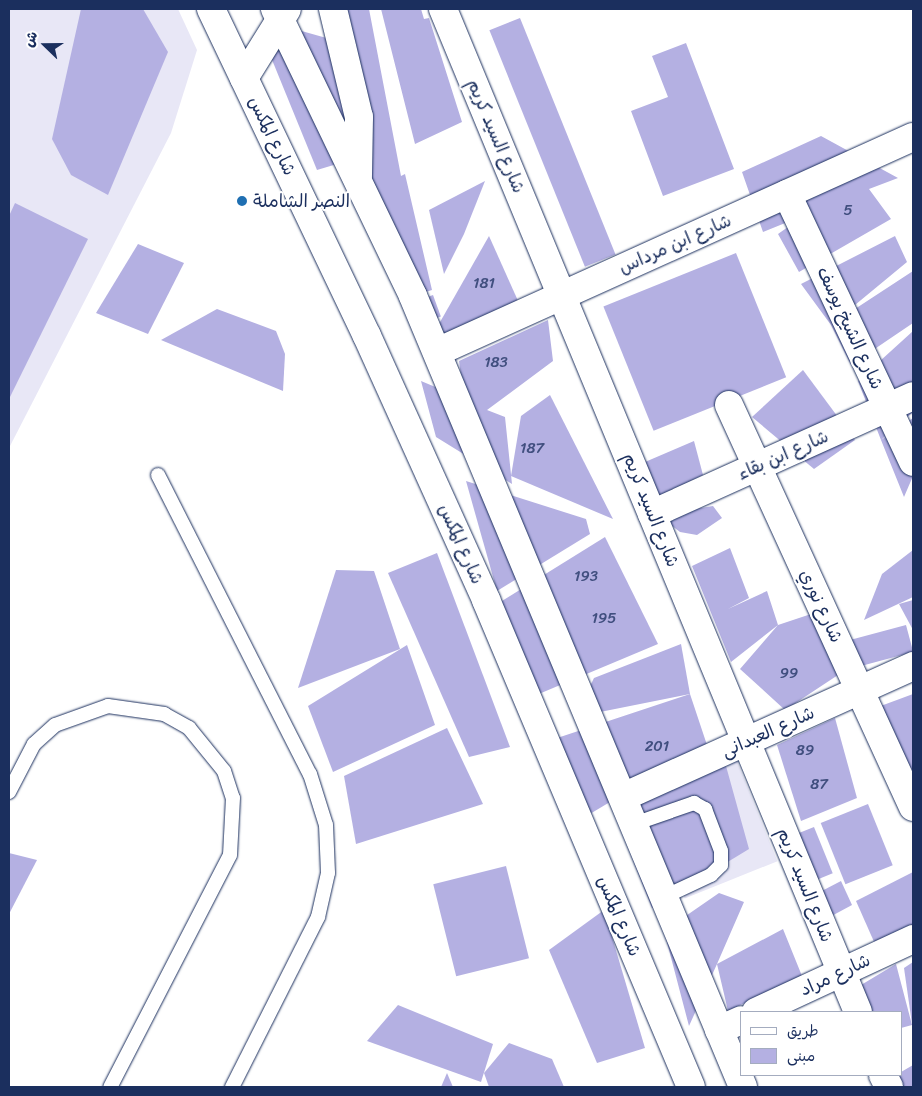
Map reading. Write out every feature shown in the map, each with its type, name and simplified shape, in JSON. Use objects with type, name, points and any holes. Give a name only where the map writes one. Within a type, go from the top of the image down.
[{"type":"street","name":"شارع المكس","points":[[211,9],[367,336],[482,591],[691,1087]]},
{"type":"street","points":[[333,9],[359,117],[357,181]]},
{"type":"street","name":"شارع السيد كريم","points":[[443,9],[858,1011]]},
{"type":"street","points":[[244,78],[280,12]]},
{"type":"street","points":[[280,12],[437,352],[664,897],[730,1025],[740,1073]]},
{"type":"street","name":"شارع ابن مرداس","points":[[437,352],[913,136]]},
{"type":"street","name":"شارع الشيخ يوسف","points":[[787,194],[913,462]]},
{"type":"street","name":"شارع ابن بقاء","points":[[652,514],[913,396]]},
{"type":"street","name":"شارع نوري","points":[[729,404],[913,807]]},
{"type":"street","name":"شارع العبدانى","points":[[622,797],[913,666]]},
{"type":"street","name":"شارع مراد","points":[[758,1011],[913,939]]},
{"type":"lane","points":[[158,475],[310,774],[326,825],[328,874],[318,916],[232,1087]]},
{"type":"lane","points":[[9,792],[34,744],[55,725],[108,706],[137,707],[180,723],[209,748],[224,772],[233,798],[230,855],[110,1087]]},
{"type":"lane","points":[[634,824],[694,803],[705,809],[721,851],[722,865],[712,875],[664,897]]},
{"type":"shaded area","points":[[9,9],[178,9],[197,50],[171,133],[9,448]]},
{"type":"shaded area","points":[[737,761],[777,861],[685,899],[644,798]]},
{"type":"building","points":[[81,9],[143,9],[168,52],[108,195],[71,175],[52,139]]},
{"type":"building","points":[[334,9],[369,9],[401,176],[405,174],[432,290],[413,296],[366,189]]},
{"type":"building","points":[[381,9],[421,9],[424,19],[429,18],[462,122],[415,144]]},
{"type":"building","points":[[520,18],[616,254],[585,267],[489,30]]},
{"type":"building","points":[[291,28],[337,41],[359,156]]},
{"type":"building","points":[[286,40],[347,161],[317,170],[268,50]]},
{"type":"building","points":[[686,43],[734,169],[663,196],[631,111],[668,97],[652,56]]},
{"type":"building","points":[[821,136],[898,178],[869,189],[891,219],[799,272],[778,234],[805,215],[763,232],[742,172]]},
{"type":"building","points":[[485,181],[464,234],[444,274],[429,210]]},
{"type":"building","points":[[15,203],[88,239],[9,399],[9,216]]},
{"type":"building","points":[[489,236],[519,303],[423,352]]},
{"type":"building","points":[[895,236],[907,262],[832,324],[913,271],[913,323],[851,365],[831,325],[801,284]]},
{"type":"building","points":[[138,244],[184,263],[148,334],[96,313]]},
{"type":"building","points":[[736,253],[786,377],[654,431],[603,307]]},
{"type":"building","points":[[433,295],[441,317],[429,321],[421,299]]},
{"type":"building","points":[[217,309],[276,331],[285,354],[283,391],[161,340]]},
{"type":"building","points":[[548,320],[553,361],[487,410],[505,417],[512,484],[436,437],[421,381],[464,399],[459,361]]},
{"type":"building","points":[[913,331],[913,412],[881,440],[858,381]]},
{"type":"building","points":[[803,370],[855,440],[814,469],[752,417]]},
{"type":"building","points":[[550,395],[613,519],[511,476],[521,416]]},
{"type":"building","points":[[913,418],[913,476],[904,497],[881,440]]},
{"type":"building","points":[[694,441],[703,475],[654,499],[638,465]]},
{"type":"building","points":[[466,481],[586,519],[590,534],[497,591]]},
{"type":"building","points":[[713,506],[722,518],[697,535],[680,532],[658,515]]},
{"type":"building","points":[[605,537],[658,644],[534,696],[489,609]]},
{"type":"building","points":[[730,548],[749,598],[728,609],[767,591],[778,625],[731,662],[692,566]]},
{"type":"building","points":[[913,550],[913,597],[864,620],[882,574]]},
{"type":"building","points":[[437,553],[510,747],[469,757],[388,573]]},
{"type":"building","points":[[336,570],[374,571],[400,649],[298,688]]},
{"type":"building","points":[[913,600],[913,630],[899,604]]},
{"type":"building","points":[[811,614],[838,675],[785,710],[740,669],[778,625]]},
{"type":"building","points":[[906,625],[913,652],[857,667],[850,640]]},
{"type":"building","points":[[681,644],[690,694],[575,717],[594,678]]},
{"type":"building","points":[[407,645],[435,725],[333,772],[308,706]]},
{"type":"building","points":[[690,694],[707,745],[614,800],[726,766],[749,849],[652,908],[610,802],[568,827],[533,746]]},
{"type":"building","points":[[913,694],[913,771],[905,773],[878,707]]},
{"type":"building","points":[[835,718],[857,798],[801,821],[777,745]]},
{"type":"building","points":[[447,728],[483,804],[356,844],[344,776]]},
{"type":"building","points":[[868,804],[893,865],[845,884],[821,823]]},
{"type":"building","points":[[814,827],[833,873],[810,883],[791,836]]},
{"type":"building","points":[[9,853],[37,860],[9,914]]},
{"type":"building","points":[[506,866],[529,958],[456,976],[433,884]]},
{"type":"building","points":[[913,872],[913,927],[875,944],[856,901]]},
{"type":"building","points":[[841,881],[852,905],[826,919],[816,894]]},
{"type":"building","points":[[719,893],[744,902],[689,1026],[664,931]]},
{"type":"building","points":[[604,910],[645,1048],[597,1063],[549,950]]},
{"type":"building","points":[[783,929],[802,976],[728,1011],[717,964]]},
{"type":"building","points":[[913,962],[913,1024],[912,1024],[904,968]]},
{"type":"building","points":[[896,964],[912,1025],[902,1028],[902,1011],[865,1011],[856,988]]},
{"type":"building","points":[[398,1005],[493,1044],[481,1082],[367,1041]]},
{"type":"building","points":[[509,1043],[552,1059],[564,1087],[489,1087],[484,1073]]},
{"type":"building","points":[[913,1065],[913,1087],[900,1087],[896,1076],[902,1076],[902,1071]]},
{"type":"building","points":[[447,1073],[453,1087],[441,1087]]},
{"type":"place","name":"النصر الشاملة","points":[[242,201]]}]
